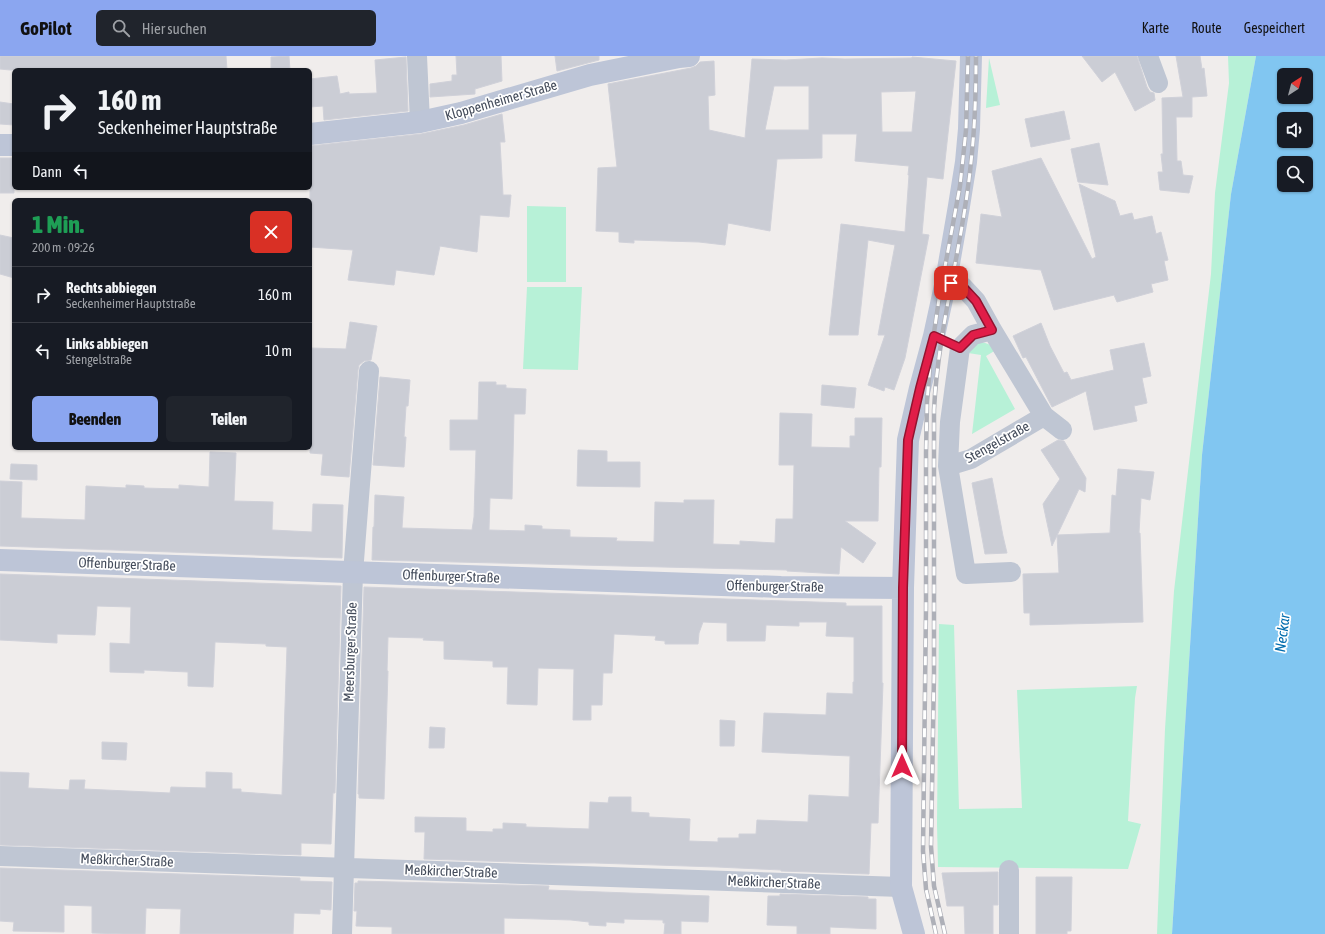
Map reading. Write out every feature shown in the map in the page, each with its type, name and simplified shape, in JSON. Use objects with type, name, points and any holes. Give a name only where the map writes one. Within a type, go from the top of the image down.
[{"type":"street","points":[[417,56],[420,122]]},
{"type":"street","name":"Kloppenheimer Straße","points":[[312,134],[420,122],[461,113],[590,75],[689,56]]},
{"type":"street","points":[[900,934],[903,588],[908,440],[946,281],[966,162],[971,56]]},
{"type":"street","points":[[1148,56],[1158,83]]},
{"type":"street","points":[[0,145],[12,145]]},
{"type":"street","name":"Stengelstraße","points":[[946,281],[963,287],[976,301],[1044,416],[1062,430]]},
{"type":"street","points":[[992,330],[973,335],[960,348],[950,422],[948,466],[966,574],[1011,572]]},
{"type":"street","points":[[934,336],[960,348]]},
{"type":"street","name":"Meersburger Straße","points":[[342,934],[353,573],[369,372]]},
{"type":"street","name":"Stengelstraße","points":[[948,466],[971,459],[1044,416]]},
{"type":"street","name":"Offenburger Straße","points":[[0,560],[781,587],[903,588]]},
{"type":"street","name":"Meßkircher Straße","points":[[0,856],[901,887]]},
{"type":"street","points":[[1008,934],[1009,870]]},
{"type":"street","points":[[901,887],[914,934]]},
{"type":"green space","points":[[1228,56],[1256,56],[1231,194],[1202,455],[1172,934],[1157,934],[1165,729],[1174,591],[1211,274],[1215,193],[1229,83]]},
{"type":"green space","points":[[989,58],[1000,105],[986,108]]},
{"type":"green space","points":[[527,206],[566,207],[566,282],[527,282]]},
{"type":"green space","points":[[527,287],[582,287],[578,370],[523,369]]},
{"type":"green space","points":[[979,342],[989,344],[996,350],[986,356],[1015,409],[972,434],[981,355],[968,353]]},
{"type":"green space","points":[[939,624],[954,625],[959,809],[1022,808],[1017,690],[1137,686],[1128,821],[1141,824],[1128,869],[938,867]]},
{"type":"water","name":"Neckar","points":[[1256,56],[1325,56],[1325,934],[1172,934],[1202,455],[1231,194]]},
{"type":"building","points":[[0,56],[226,56],[227,68],[12,68],[12,70],[0,69]]},
{"type":"building","points":[[289,56],[290,68],[271,68],[271,57]]},
{"type":"building","points":[[456,56],[501,56],[502,81],[475,89],[475,94],[430,97],[430,84],[452,81],[452,75],[457,75]]},
{"type":"building","points":[[555,56],[599,56],[599,60],[557,71]]},
{"type":"building","points":[[1082,56],[1137,56],[1147,87],[1150,92],[1154,93],[1155,100],[1135,111],[1115,72],[1102,82]]},
{"type":"building","points":[[1176,56],[1200,56],[1202,69],[1204,68],[1207,96],[1192,97],[1192,117],[1176,117],[1177,161],[1181,161],[1183,175],[1193,176],[1189,193],[1160,190],[1158,172],[1163,172],[1161,154],[1163,154],[1162,98],[1183,97]]},
{"type":"building","points":[[406,57],[408,111],[324,120],[323,106],[312,107],[312,79],[337,76],[340,94],[349,92],[349,94],[377,93],[375,60]]},
{"type":"building","points":[[822,58],[912,58],[956,61],[943,179],[927,177],[922,234],[929,235],[905,358],[894,390],[885,387],[884,391],[868,385],[885,335],[878,335],[895,245],[868,240],[858,335],[829,335],[841,224],[905,232],[909,166],[855,161],[857,134],[822,134],[822,158],[777,159],[770,231],[728,223],[725,245],[699,242],[634,240],[634,243],[619,242],[619,232],[596,231],[598,168],[617,167],[608,84],[691,68],[700,62],[714,61],[715,95],[708,96],[709,130],[745,138],[752,59],[786,60]],"holes":[[[774,86],[809,86],[809,130],[765,130]],[[916,91],[912,132],[882,132],[881,92]]]},
{"type":"building","points":[[0,102],[12,104],[12,125],[0,124]]},
{"type":"building","points":[[1064,111],[1070,139],[1031,147],[1025,119]]},
{"type":"building","points":[[502,114],[505,142],[500,142],[503,195],[511,195],[509,217],[480,215],[477,252],[440,246],[434,275],[396,270],[394,285],[348,280],[353,250],[312,247],[312,198],[310,198],[310,190],[312,190],[312,146],[421,134],[464,125]]},
{"type":"building","points":[[1099,143],[1108,185],[1078,182],[1071,149]]},
{"type":"building","points":[[0,158],[12,158],[12,190],[14,190],[14,193],[0,193]]},
{"type":"building","points":[[1041,158],[1092,259],[1096,257],[1079,184],[1115,201],[1120,216],[1132,213],[1134,220],[1152,216],[1156,234],[1161,232],[1168,260],[1164,261],[1168,280],[1151,284],[1153,292],[1117,302],[1114,295],[1054,310],[1041,270],[976,263],[981,214],[1002,217],[992,171]]},
{"type":"building","points":[[0,235],[12,238],[12,277],[0,274]]},
{"type":"building","points":[[350,322],[377,326],[371,360],[364,361],[359,365],[358,370],[349,477],[321,475],[323,454],[310,453],[310,450],[312,450],[312,348],[346,349]]},
{"type":"building","points":[[1041,323],[1050,346],[1064,373],[1067,372],[1071,380],[1114,370],[1110,350],[1144,343],[1151,376],[1142,378],[1147,403],[1134,406],[1137,421],[1094,430],[1086,391],[1052,407],[1026,357],[1023,358],[1013,336]]},
{"type":"building","points":[[380,377],[410,380],[408,406],[406,406],[404,467],[373,465]]},
{"type":"building","points":[[479,382],[496,382],[496,385],[506,385],[506,388],[526,389],[525,414],[514,414],[512,499],[490,498],[489,530],[525,531],[525,525],[542,526],[542,529],[570,530],[570,537],[617,538],[616,541],[654,542],[655,502],[684,503],[684,500],[714,500],[713,544],[740,545],[740,541],[775,543],[776,519],[793,519],[794,465],[779,465],[780,413],[812,414],[811,447],[850,448],[850,436],[855,436],[855,418],[882,418],[878,521],[845,521],[876,543],[863,563],[841,547],[839,574],[787,570],[372,560],[375,495],[404,497],[402,528],[472,530],[474,517],[476,450],[450,450],[450,420],[478,420]]},
{"type":"building","points":[[822,385],[856,388],[854,408],[821,405]]},
{"type":"building","points":[[1058,440],[1064,441],[1086,478],[1085,492],[1079,489],[1052,546],[1043,504],[1060,479],[1041,450]]},
{"type":"building","points":[[578,450],[607,451],[607,462],[640,462],[640,487],[577,486]]},
{"type":"building","points":[[210,452],[236,453],[234,501],[273,502],[272,530],[312,532],[313,504],[343,505],[342,558],[0,546],[0,481],[22,482],[21,518],[85,520],[86,486],[126,488],[126,485],[144,486],[144,488],[179,489],[179,485],[209,487]]},
{"type":"building","points":[[11,464],[37,465],[37,480],[10,479]]},
{"type":"building","points":[[1118,469],[1154,472],[1150,500],[1141,498],[1139,533],[1143,622],[1030,625],[1030,613],[1024,613],[1023,574],[1059,573],[1057,535],[1110,533],[1112,495],[1116,496]]},
{"type":"building","points":[[992,478],[1007,553],[985,554],[972,483]]},
{"type":"building","points":[[0,574],[341,586],[335,793],[333,793],[331,844],[301,843],[301,855],[0,845],[0,772],[29,773],[28,788],[69,790],[70,780],[85,780],[84,789],[170,793],[171,787],[206,788],[206,772],[232,773],[232,789],[241,789],[241,792],[282,795],[287,647],[266,646],[266,644],[215,642],[213,687],[188,686],[188,672],[144,670],[144,673],[110,672],[110,643],[130,644],[131,607],[97,606],[95,635],[57,634],[57,643],[0,640]]},
{"type":"building","points":[[364,587],[846,603],[846,606],[882,606],[883,683],[878,823],[871,823],[869,874],[717,867],[424,859],[425,832],[415,832],[415,817],[466,818],[466,831],[493,832],[493,829],[503,829],[503,823],[526,824],[526,827],[589,829],[590,802],[608,803],[609,797],[631,797],[631,812],[649,813],[649,817],[690,819],[689,841],[718,842],[718,838],[739,838],[739,834],[756,834],[757,820],[808,822],[809,795],[849,797],[850,756],[762,752],[764,713],[826,715],[827,693],[853,694],[854,637],[826,636],[827,622],[799,622],[799,626],[766,625],[765,641],[727,641],[727,623],[703,622],[699,633],[698,644],[665,644],[665,641],[655,640],[656,636],[614,634],[612,673],[603,673],[602,705],[591,705],[591,720],[573,720],[574,669],[538,668],[537,705],[507,704],[508,667],[493,667],[493,661],[444,659],[444,641],[423,640],[424,638],[388,637],[384,799],[359,798]]},
{"type":"building","points":[[720,720],[735,721],[734,746],[720,746]]},
{"type":"building","points":[[430,727],[445,728],[444,748],[429,748]]},
{"type":"building","points":[[102,742],[127,743],[126,760],[102,759]]},
{"type":"building","points":[[0,868],[300,878],[300,881],[332,882],[331,910],[320,909],[320,914],[294,913],[293,934],[180,934],[181,909],[146,908],[145,934],[124,934],[92,933],[92,906],[64,905],[64,932],[13,931],[14,922],[0,921]]},
{"type":"building","points":[[998,872],[998,905],[993,905],[993,934],[965,934],[964,906],[947,906],[942,873]]},
{"type":"building","points":[[1036,877],[1072,877],[1071,931],[1067,931],[1067,934],[1036,934]]},
{"type":"building","points":[[358,881],[549,886],[548,890],[709,896],[708,922],[681,921],[681,934],[664,934],[665,923],[663,923],[663,920],[624,919],[624,923],[606,922],[606,926],[589,925],[589,922],[571,920],[504,918],[504,934],[392,934],[392,927],[356,926],[357,911],[354,911],[355,883],[358,883]]},
{"type":"building","points":[[780,894],[868,897],[868,899],[876,899],[876,929],[830,927],[830,934],[797,934],[797,926],[767,925],[768,896],[780,896]]},
{"type":"railway","points":[[936,934],[926,889],[923,851],[927,402],[931,353],[939,299],[960,186],[966,130],[968,56]]},
{"type":"railway","points":[[945,934],[934,886],[931,846],[934,674],[934,410],[940,347],[962,224],[971,162],[975,109],[976,56]]},
{"type":"route","points":[[902,766],[903,588],[908,440],[934,336],[960,348],[973,335],[992,330],[976,301],[963,287],[951,283]]}]
